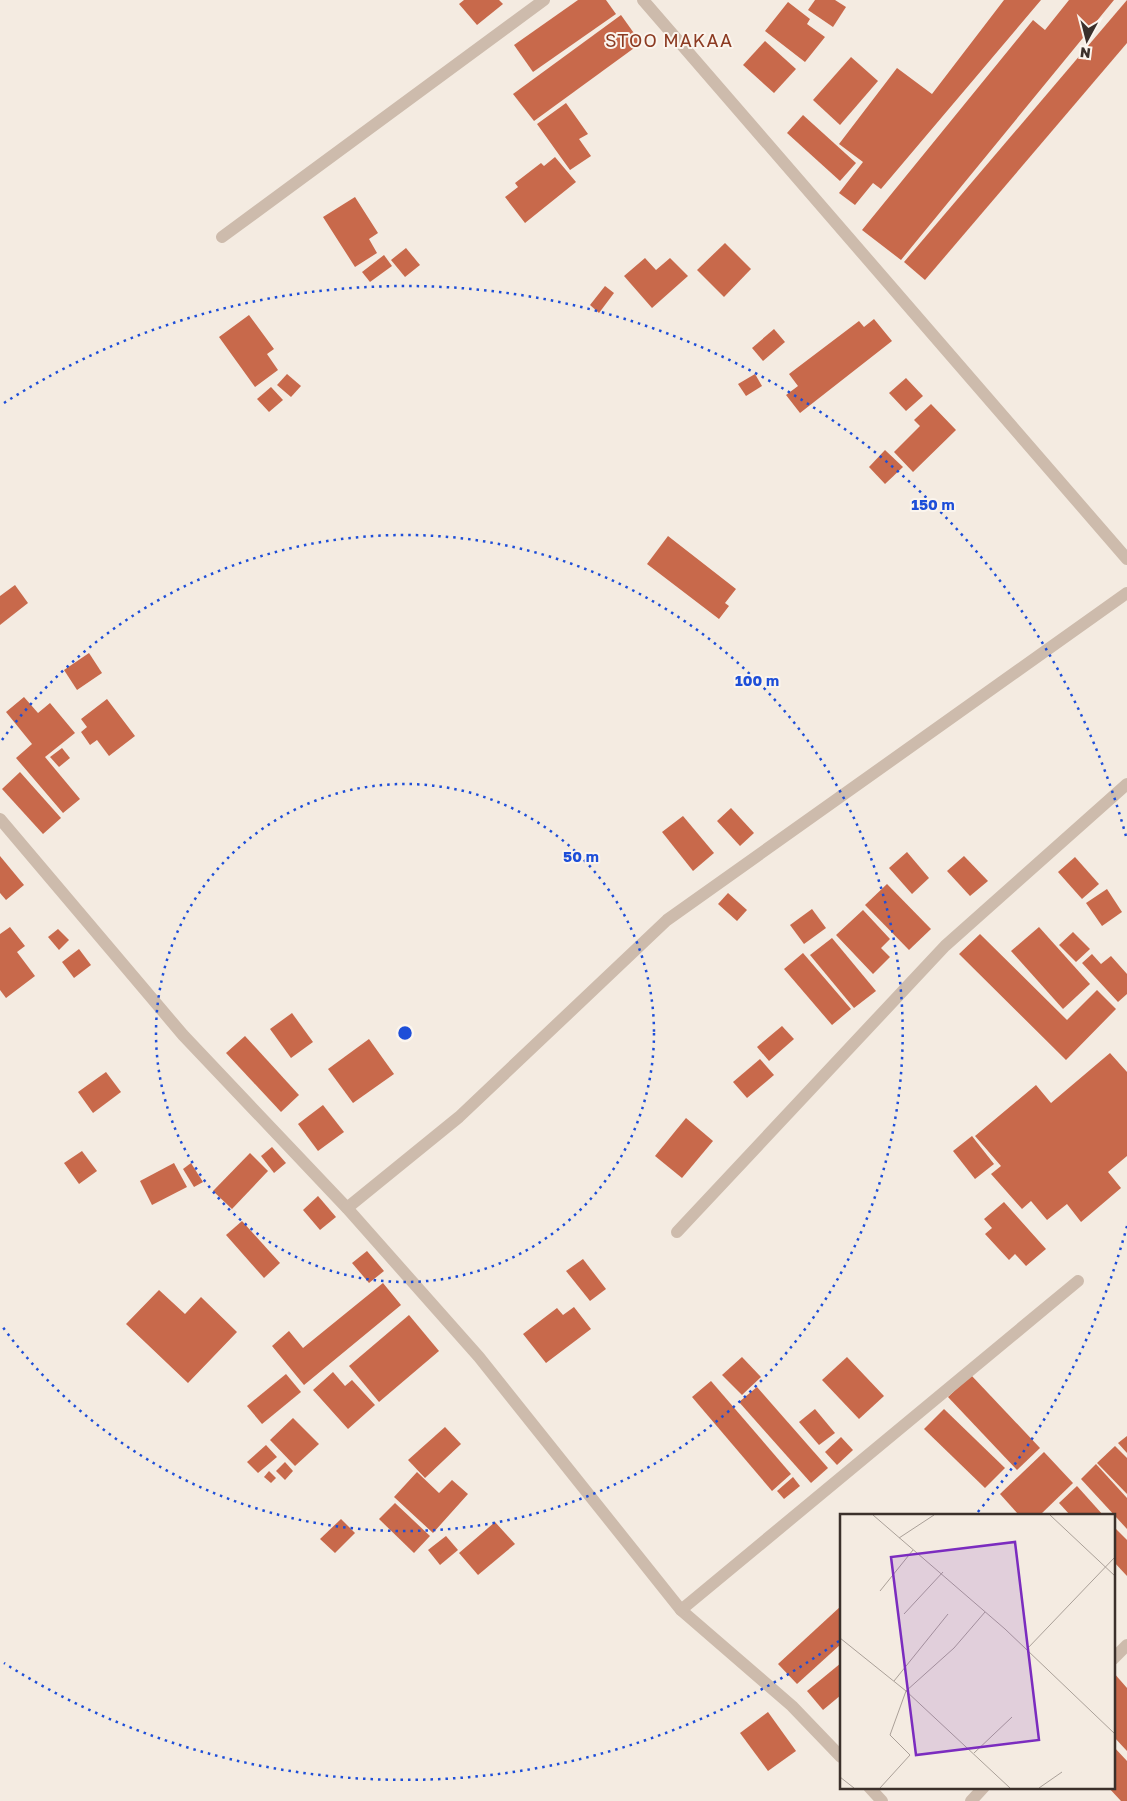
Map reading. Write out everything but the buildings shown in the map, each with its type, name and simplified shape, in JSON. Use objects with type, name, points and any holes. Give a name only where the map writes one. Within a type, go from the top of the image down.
[{"type":"street","points":[[222,237],[544,0]]},
{"type":"street","points":[[643,0],[1127,559]]},
{"type":"street","points":[[347,1208],[459,1117],[667,920],[1127,593]]},
{"type":"street","points":[[677,1232],[945,946],[1127,784]]},
{"type":"street","points":[[0,819],[4,833],[183,1035],[347,1208],[480,1357],[681,1610],[792,1706],[840,1757]]},
{"type":"street","points":[[681,1610],[1078,1281]]},
{"type":"street","points":[[1114,1658],[1127,1645]]},
{"type":"street","points":[[870,1788],[882,1801]]},
{"type":"street","points":[[971,1801],[983,1788]]},
{"type":"district","name":"STOO MAKAA","points":[[669,40]]}]
